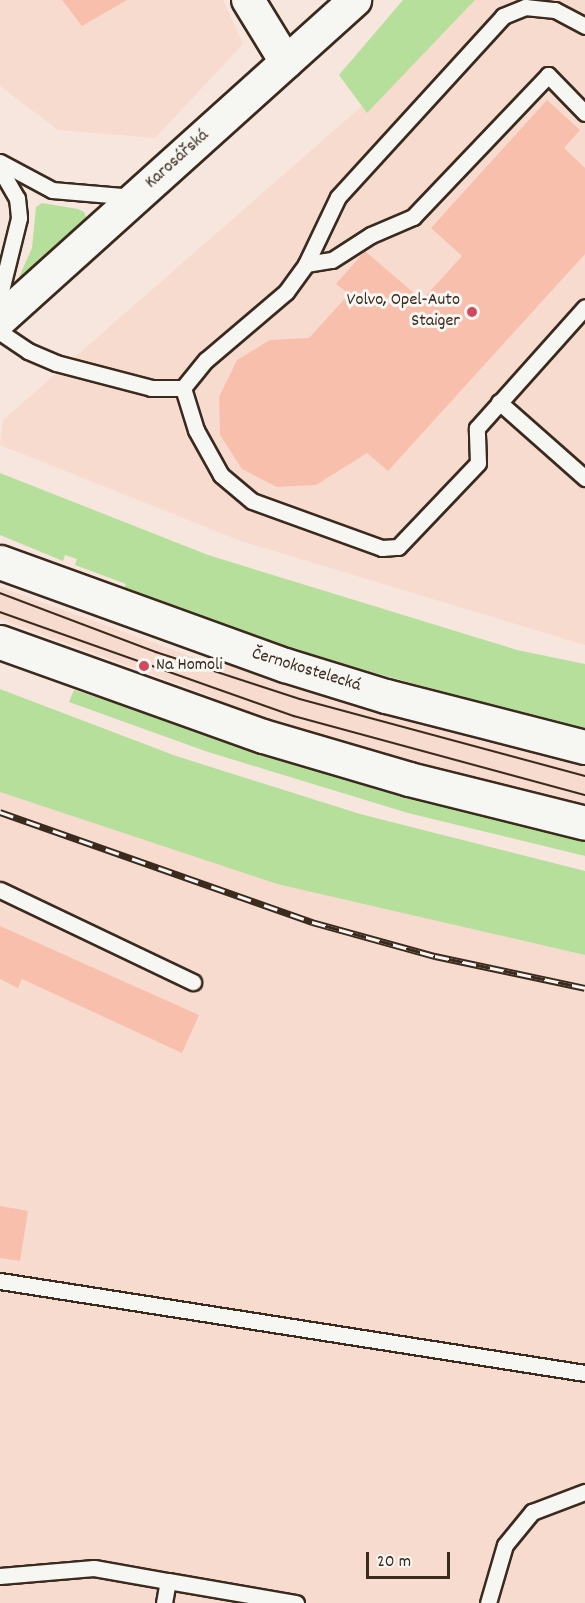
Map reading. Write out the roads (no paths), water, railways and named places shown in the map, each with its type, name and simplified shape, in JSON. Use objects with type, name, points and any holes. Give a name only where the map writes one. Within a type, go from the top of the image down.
[{"type":"main road","name":"Černokostelecká","points":[[0,562],[285,665],[585,747]]},
{"type":"main road","points":[[0,642],[264,736],[439,787],[585,823]]},
{"type":"street","points":[[248,0],[286,62]]},
{"type":"street","name":"Karosářská","points":[[0,320],[355,0]]},
{"type":"lane","points":[[183,388],[206,360],[286,292],[306,264],[338,197],[504,16],[525,7],[555,9],[585,26]]},
{"type":"lane","points":[[306,264],[332,260],[371,235],[413,217],[548,75],[585,113]]},
{"type":"lane","points":[[0,162],[52,190],[137,197]]},
{"type":"lane","points":[[0,169],[17,198],[19,218],[0,295]]},
{"type":"lane","points":[[183,388],[196,430],[221,475],[252,501],[382,548],[398,547],[478,463],[477,428],[585,307]]},
{"type":"lane","points":[[0,332],[28,351],[56,363],[151,388],[183,388]]},
{"type":"lane","points":[[498,402],[585,477]]},
{"type":"lane","points":[[0,890],[193,982]]},
{"type":"lane","points":[[0,1281],[585,1373]]},
{"type":"lane","points":[[488,1603],[505,1545],[532,1512],[585,1492]]},
{"type":"lane","points":[[0,1576],[94,1568],[296,1603]]},
{"type":"lane","points":[[164,1603],[168,1581]]},
{"type":"tram line","points":[[0,593],[156,652],[300,699],[585,776]]},
{"type":"tram line","points":[[0,612],[294,716],[585,795]]},
{"type":"railway","points":[[0,812],[312,922],[435,956],[585,988]]},
{"type":"place","name":"Volvo, Opel-Auto Staiger","points":[[472,312]]},
{"type":"place","name":"Na Homoli","points":[[144,666]]}]
